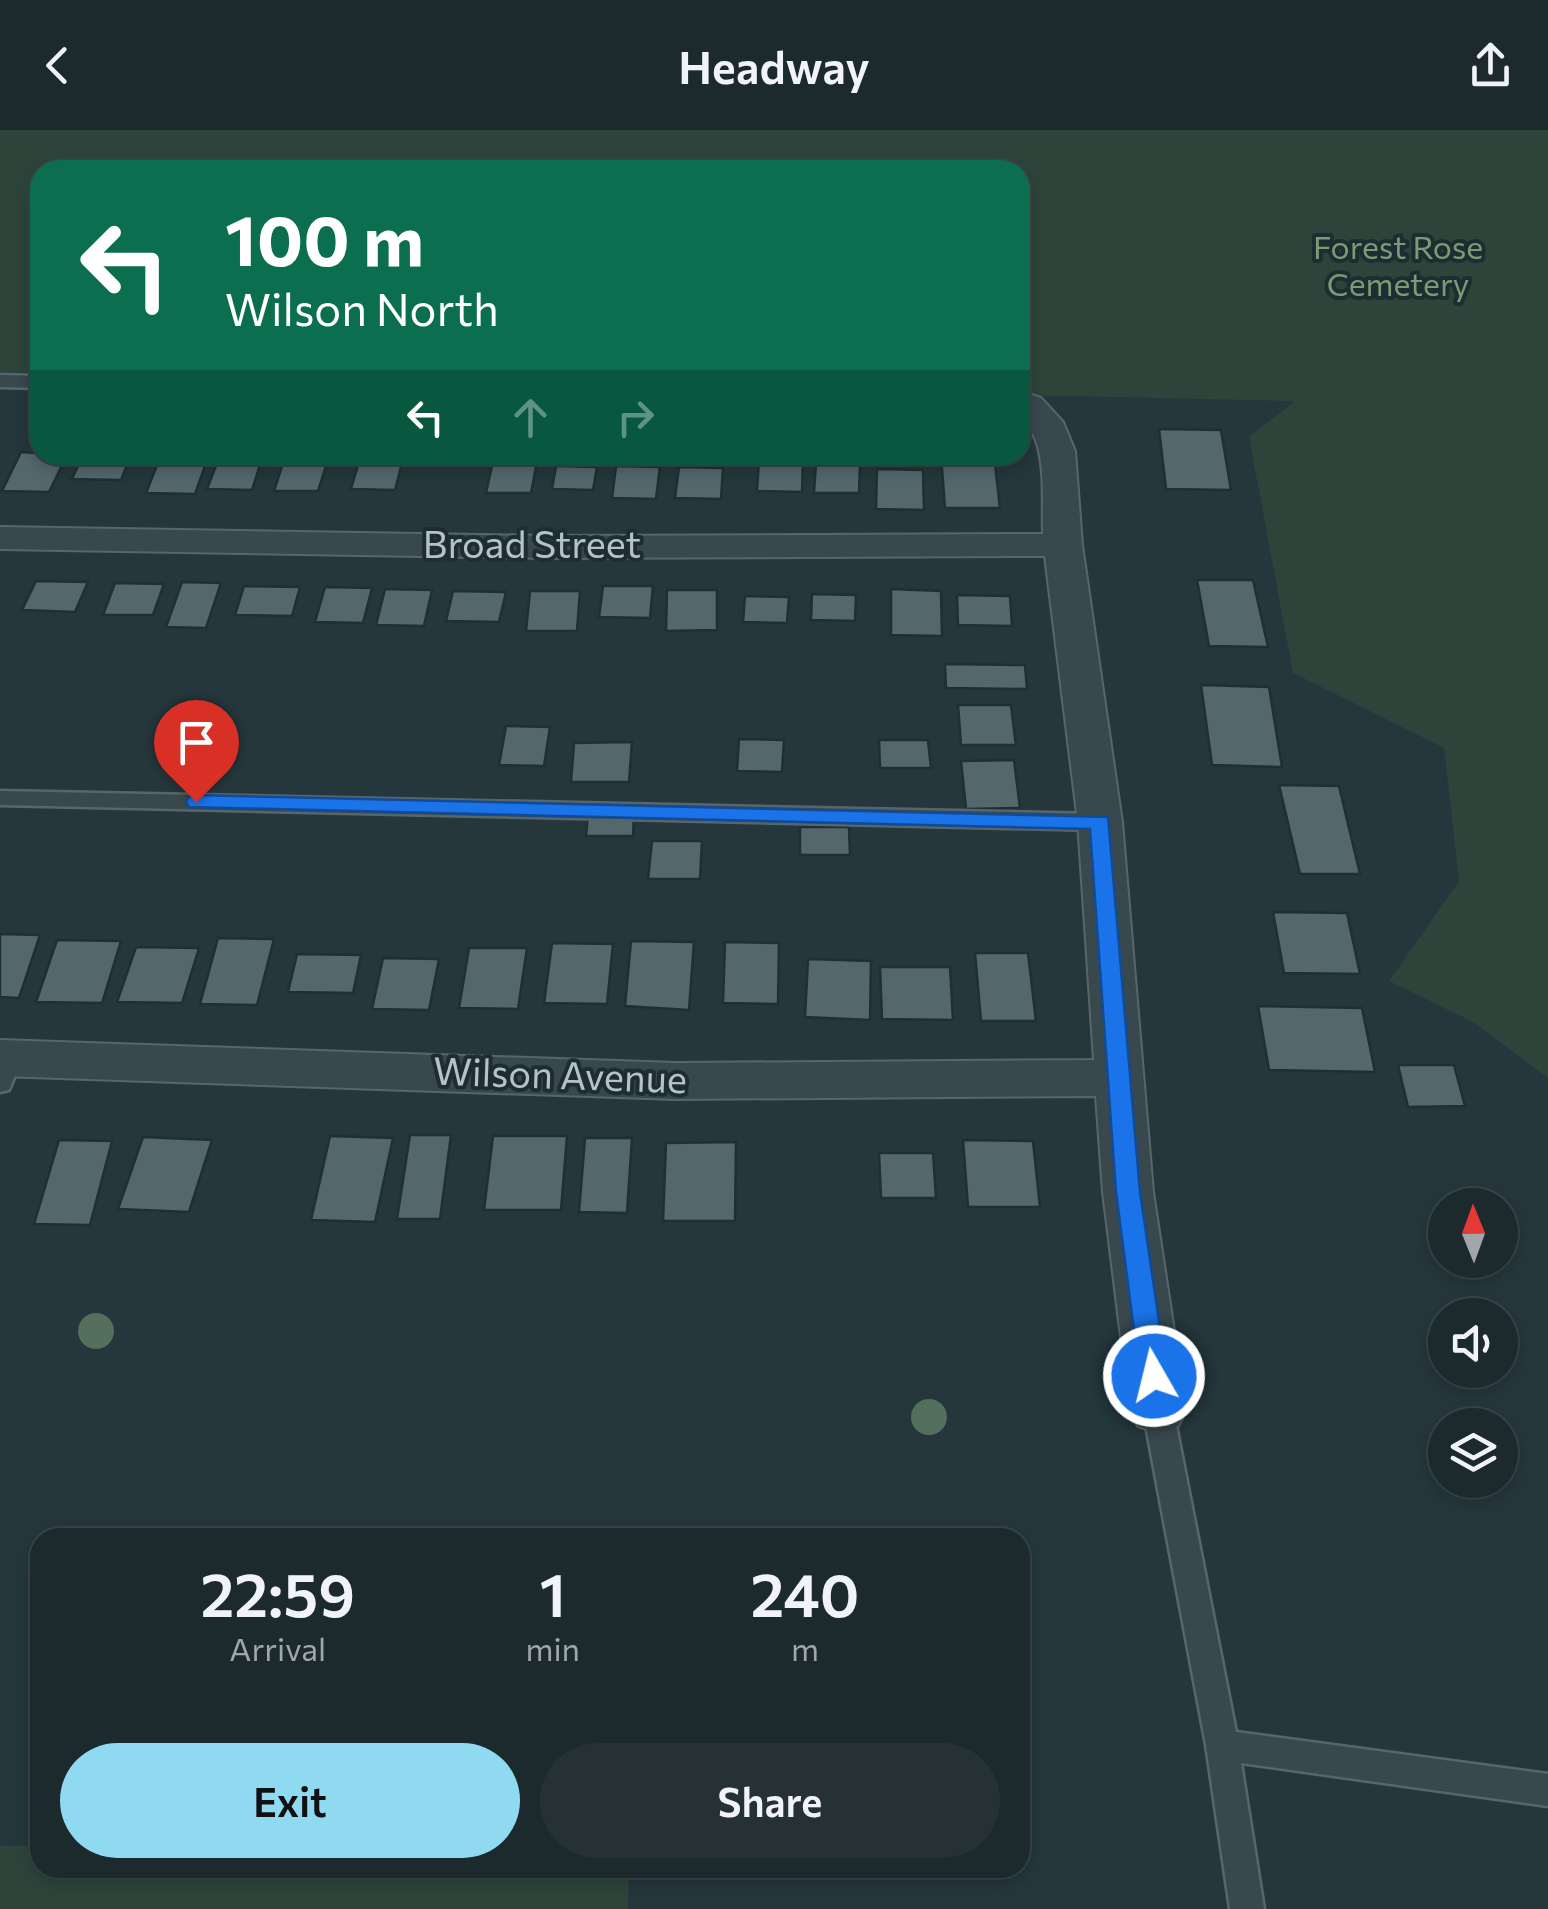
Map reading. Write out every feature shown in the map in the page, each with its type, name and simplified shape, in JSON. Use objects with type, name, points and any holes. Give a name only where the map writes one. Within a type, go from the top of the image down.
[{"type":"street","points":[[1030,409],[1050,430],[1058,451],[1064,545],[1100,822],[1128,1192],[1158,1410]]},
{"type":"street","name":"Broad Street","points":[[0,538],[547,547],[1064,545]]},
{"type":"street","name":"Wilson Avenue","points":[[3,1067],[675,1080],[1120,1078]]},
{"type":"lane","points":[[0,381],[30,382]]},
{"type":"lane","points":[[0,798],[1100,822]]},
{"type":"lane","points":[[1158,1410],[1222,1745],[1248,1909]]},
{"type":"lane","points":[[1222,1745],[1548,1790]]},
{"type":"green space","name":"Forest Rose Cemetery","points":[[0,130],[1548,130],[1548,1078],[1473,1022],[1389,981],[1459,881],[1444,748],[1293,673],[1249,437],[1295,401],[1030,395],[1030,160],[30,160],[30,373],[0,372]]},
{"type":"green space","points":[[0,1846],[30,1846],[30,1878],[629,1878],[628,1909],[0,1909]]},
{"type":"building","points":[[1159,429],[1221,430],[1231,490],[1166,489]]},
{"type":"building","points":[[21,452],[30,453],[30,465],[62,465],[49,492],[2,491]]},
{"type":"building","points":[[78,465],[127,465],[121,480],[72,479]]},
{"type":"building","points":[[157,465],[205,465],[195,494],[146,493]]},
{"type":"building","points":[[216,465],[260,465],[252,490],[207,489]]},
{"type":"building","points":[[282,465],[326,465],[318,491],[274,491]]},
{"type":"building","points":[[358,465],[401,465],[395,490],[351,489]]},
{"type":"building","points":[[492,465],[536,465],[531,493],[486,493]]},
{"type":"building","points":[[759,465],[803,465],[802,492],[757,491]]},
{"type":"building","points":[[816,465],[860,465],[859,493],[814,493]]},
{"type":"building","points":[[942,465],[995,465],[1000,508],[945,508]]},
{"type":"building","points":[[556,466],[597,467],[593,490],[552,489]]},
{"type":"building","points":[[616,466],[660,467],[656,499],[612,498]]},
{"type":"building","points":[[679,467],[723,468],[721,499],[675,498]]},
{"type":"building","points":[[877,469],[923,470],[924,510],[876,509]]},
{"type":"building","points":[[1197,580],[1253,580],[1268,647],[1209,646]]},
{"type":"building","points":[[36,581],[88,582],[75,612],[22,610]]},
{"type":"building","points":[[182,582],[221,583],[206,628],[166,627]]},
{"type":"building","points":[[115,583],[164,584],[153,615],[103,615]]},
{"type":"building","points":[[244,586],[300,587],[292,616],[235,615]]},
{"type":"building","points":[[603,586],[653,586],[650,618],[599,617]]},
{"type":"building","points":[[325,587],[372,588],[363,623],[315,622]]},
{"type":"building","points":[[385,589],[432,590],[424,626],[376,625]]},
{"type":"building","points":[[891,589],[941,591],[942,636],[891,635]]},
{"type":"building","points":[[667,590],[717,590],[717,630],[666,631]]},
{"type":"building","points":[[453,591],[506,592],[499,622],[446,621]]},
{"type":"building","points":[[530,591],[580,591],[577,631],[526,631]]},
{"type":"building","points":[[812,594],[856,595],[855,621],[811,620]]},
{"type":"building","points":[[957,595],[1010,596],[1012,626],[958,625]]},
{"type":"building","points":[[745,596],[789,597],[787,623],[743,622]]},
{"type":"building","points":[[945,664],[1025,665],[1027,689],[946,688]]},
{"type":"building","points":[[1201,685],[1269,687],[1282,767],[1212,765]]},
{"type":"building","points":[[958,705],[1011,705],[1016,745],[961,745]]},
{"type":"building","points":[[506,726],[550,727],[544,766],[499,765]]},
{"type":"building","points":[[739,739],[784,740],[782,772],[737,771]]},
{"type":"building","points":[[879,740],[928,740],[931,768],[880,768]]},
{"type":"building","points":[[632,742],[629,782],[571,782],[574,743]]},
{"type":"building","points":[[1014,760],[1020,808],[966,809],[961,761]]},
{"type":"building","points":[[1279,785],[1339,786],[1360,874],[1300,874]]},
{"type":"building","points":[[588,814],[634,814],[633,836],[586,836]]},
{"type":"building","points":[[800,827],[849,827],[850,855],[800,855]]},
{"type":"building","points":[[652,841],[702,841],[700,879],[648,879]]},
{"type":"building","points":[[1273,912],[1347,913],[1360,974],[1284,973]]},
{"type":"building","points":[[0,934],[40,935],[19,998],[0,997]]},
{"type":"building","points":[[218,938],[274,939],[257,1005],[200,1004]]},
{"type":"building","points":[[57,940],[121,941],[102,1003],[36,1002]]},
{"type":"building","points":[[631,941],[694,942],[689,1010],[625,1006]]},
{"type":"building","points":[[725,942],[779,943],[778,1004],[723,1003]]},
{"type":"building","points":[[552,943],[613,944],[607,1004],[544,1003]]},
{"type":"building","points":[[136,947],[199,948],[182,1003],[117,1002]]},
{"type":"building","points":[[469,948],[527,948],[518,1009],[459,1008]]},
{"type":"building","points":[[975,953],[1028,953],[1036,1021],[981,1021]]},
{"type":"building","points":[[297,954],[361,955],[353,993],[288,992]]},
{"type":"building","points":[[383,958],[439,959],[429,1010],[372,1009]]},
{"type":"building","points":[[808,959],[871,961],[870,1020],[805,1017]]},
{"type":"building","points":[[880,967],[950,967],[953,1020],[882,1019]]},
{"type":"building","points":[[1258,1006],[1362,1008],[1375,1072],[1269,1070]]},
{"type":"building","points":[[1398,1065],[1454,1065],[1465,1106],[1408,1107]]},
{"type":"building","points":[[410,1135],[451,1135],[440,1219],[397,1219]]},
{"type":"building","points":[[330,1136],[393,1138],[375,1222],[311,1220]]},
{"type":"building","points":[[493,1136],[567,1136],[561,1210],[484,1210]]},
{"type":"building","points":[[143,1137],[212,1140],[189,1212],[118,1209]]},
{"type":"building","points":[[585,1138],[632,1138],[627,1213],[579,1212]]},
{"type":"building","points":[[59,1140],[112,1141],[90,1225],[34,1224]]},
{"type":"building","points":[[963,1140],[1033,1141],[1040,1207],[968,1207]]},
{"type":"building","points":[[736,1142],[735,1221],[663,1221],[666,1143]]},
{"type":"building","points":[[879,1153],[933,1153],[936,1198],[881,1198]]},
{"type":"route","points":[[196,802],[1100,822],[1128,1192],[1154,1376]]}]
